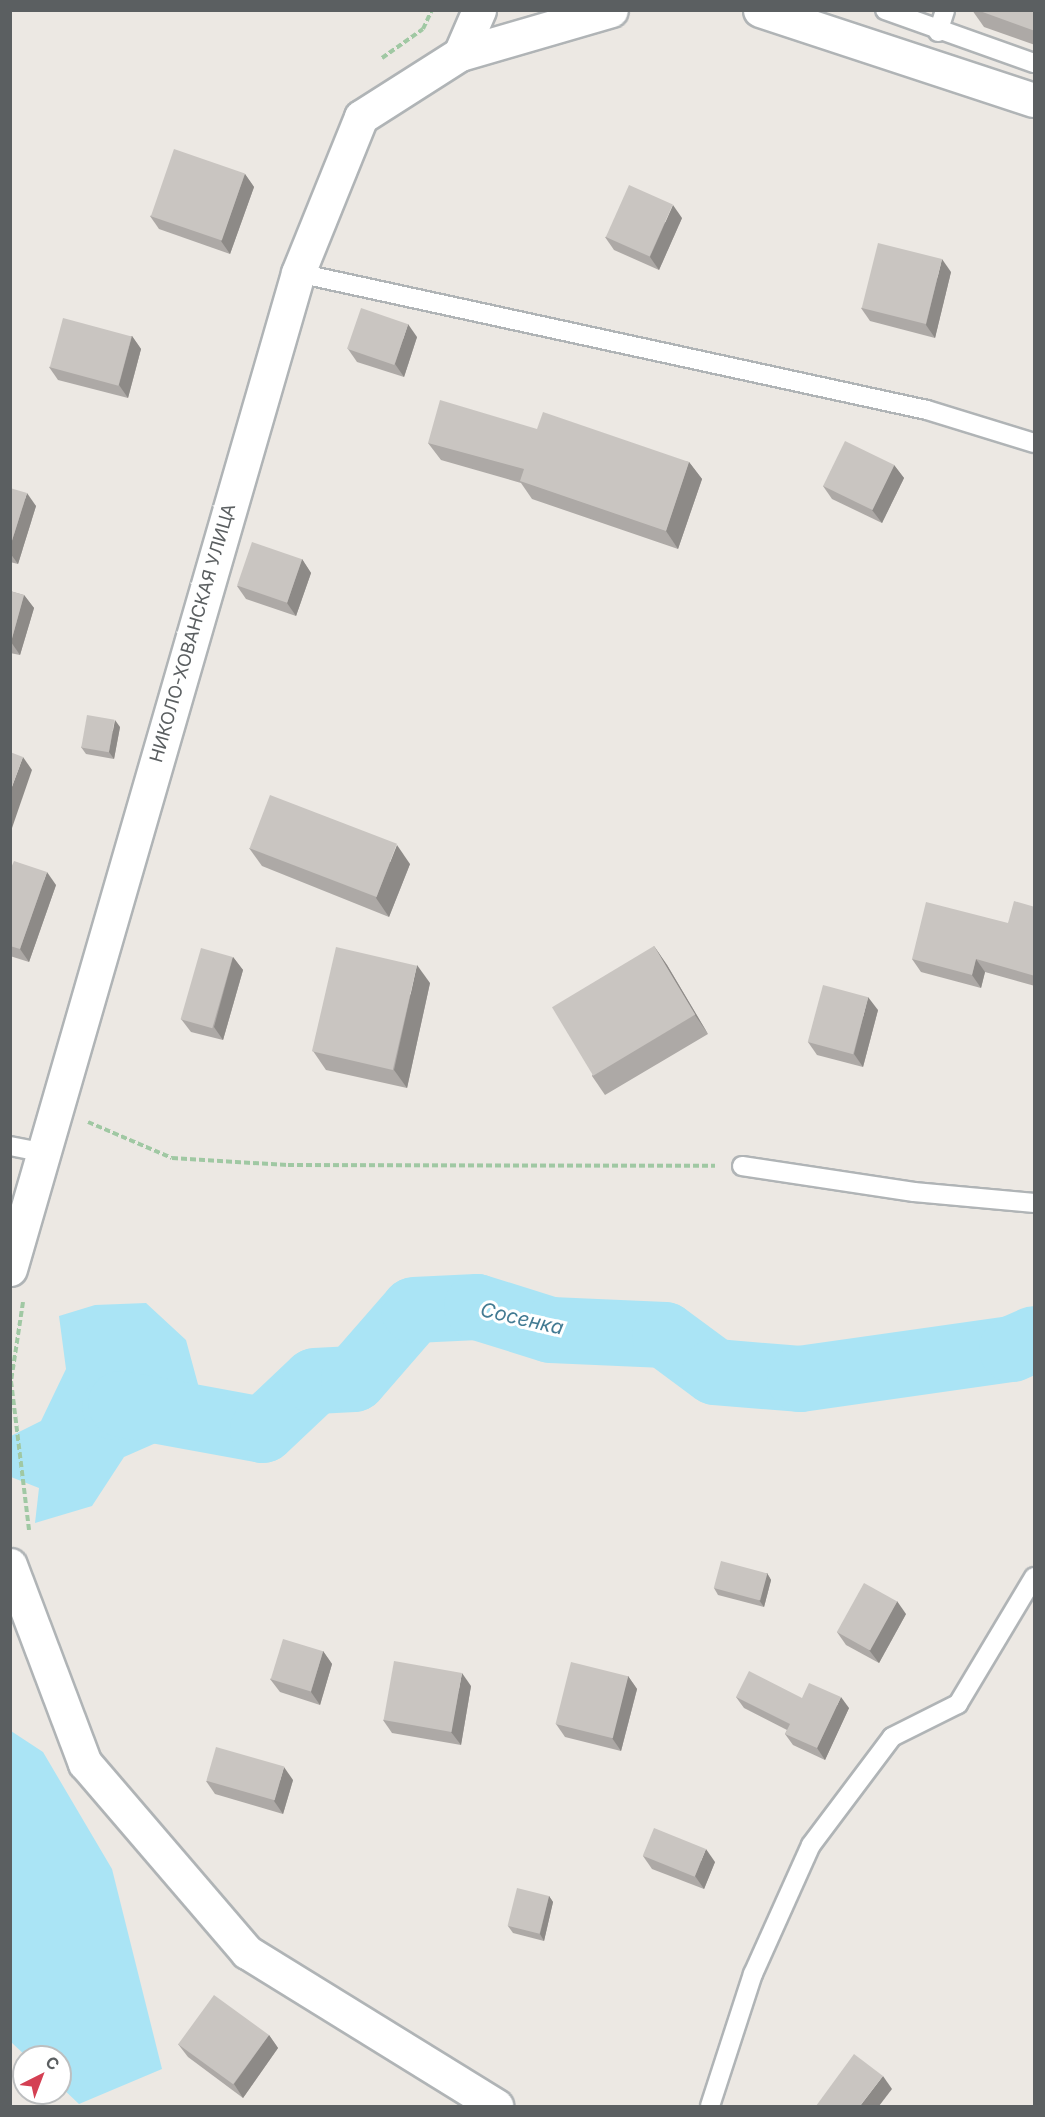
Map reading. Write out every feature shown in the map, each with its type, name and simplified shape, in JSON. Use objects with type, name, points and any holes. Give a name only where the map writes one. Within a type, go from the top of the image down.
[{"type":"street","points":[[460,54],[479,10]]},
{"type":"street","name":"НИКОЛО-ХОВАНСКАЯ УЛИЦА","points":[[10,1269],[298,273],[361,117],[460,54],[611,10]]},
{"type":"street","points":[[760,10],[1035,100]]},
{"type":"street","points":[[10,1565],[85,1763],[247,1952],[496,2106]]},
{"type":"lane","points":[[885,10],[938,32],[1035,63]]},
{"type":"lane","points":[[938,32],[945,10]]},
{"type":"lane","points":[[298,273],[927,410],[1035,442]]},
{"type":"lane","points":[[10,1146],[42,1152]]},
{"type":"lane","points":[[742,1166],[914,1192],[1035,1203]]},
{"type":"lane","points":[[710,2106],[753,1974],[811,1845],[892,1737],[958,1704],[1035,1577]]},
{"type":"path","points":[[80,1119],[172,1158],[288,1165],[742,1166]]},
{"type":"path","points":[[11,1381],[29,1530]]},
{"type":"water","points":[[146,1303],[186,1340],[202,1399],[205,1437],[165,1439],[124,1457],[92,1506],[35,1523],[39,1488],[11,1477],[11,1436],[41,1421],[66,1369],[59,1316],[95,1305]]},
{"type":"water","points":[[11,1731],[43,1752],[112,1869],[162,2069],[79,2104],[72,2097],[72,2045],[14,2045],[11,2042]]},
{"type":"building","points":[[977,10],[1035,10],[1035,31]]},
{"type":"building","points":[[174,149],[245,173],[222,241],[151,216]]},
{"type":"building","points":[[629,185],[673,205],[650,257],[606,237]]},
{"type":"building","points":[[878,243],[942,259],[926,324],[862,308]]},
{"type":"building","points":[[361,308],[408,324],[394,365],[347,349]]},
{"type":"building","points":[[63,318],[132,336],[118,386],[50,367]]},
{"type":"building","points":[[440,400],[537,429],[543,412],[689,462],[666,531],[520,481],[524,469],[428,443]]},
{"type":"building","points":[[845,441],[894,465],[873,510],[823,486]]},
{"type":"building","points":[[10,488],[27,493],[10,547]]},
{"type":"building","points":[[252,542],[302,559],[287,603],[237,585]]},
{"type":"building","points":[[10,591],[24,595],[11,642],[10,642]]},
{"type":"building","points":[[87,715],[115,720],[109,752],[81,747]]},
{"type":"building","points":[[10,752],[23,757],[10,792]]},
{"type":"building","points":[[270,795],[397,844],[377,897],[250,848]]},
{"type":"building","points":[[14,861],[47,872],[20,949],[10,946],[10,870]]},
{"type":"building","points":[[1014,901],[1035,907],[1035,976],[976,959],[972,975],[912,959],[926,902],[1008,923]]},
{"type":"building","points":[[654,946],[695,1015],[593,1076],[552,1007]]},
{"type":"building","points":[[336,947],[417,966],[393,1070],[312,1051]]},
{"type":"building","points":[[201,948],[233,957],[212,1028],[181,1019]]},
{"type":"building","points":[[823,985],[868,997],[853,1054],[808,1042]]},
{"type":"building","points":[[721,1561],[767,1573],[760,1600],[714,1588]]},
{"type":"building","points":[[864,1583],[897,1601],[870,1650],[837,1632]]},
{"type":"building","points":[[283,1639],[323,1651],[311,1691],[271,1679]]},
{"type":"building","points":[[394,1661],[462,1673],[452,1732],[384,1720]]},
{"type":"building","points":[[571,1662],[628,1676],[613,1738],[556,1724]]},
{"type":"building","points":[[749,1671],[802,1698],[809,1683],[841,1697],[817,1748],[785,1734],[790,1724],[736,1697]]},
{"type":"building","points":[[216,1747],[284,1767],[275,1800],[206,1781]]},
{"type":"building","points":[[654,1828],[706,1849],[695,1877],[643,1856]]},
{"type":"building","points":[[517,1888],[549,1896],[540,1934],[508,1926]]},
{"type":"building","points":[[214,1995],[269,2035],[233,2084],[178,2044]]},
{"type":"building","points":[[854,2054],[883,2076],[860,2106],[816,2106]]},
{"type":"waterway","name":"Сосенка","points":[[115,1407],[121,1404],[263,1430],[315,1381],[354,1379],[414,1310],[477,1307],[551,1330],[665,1335],[715,1372],[800,1379],[1012,1349],[1034,1339]]}]
